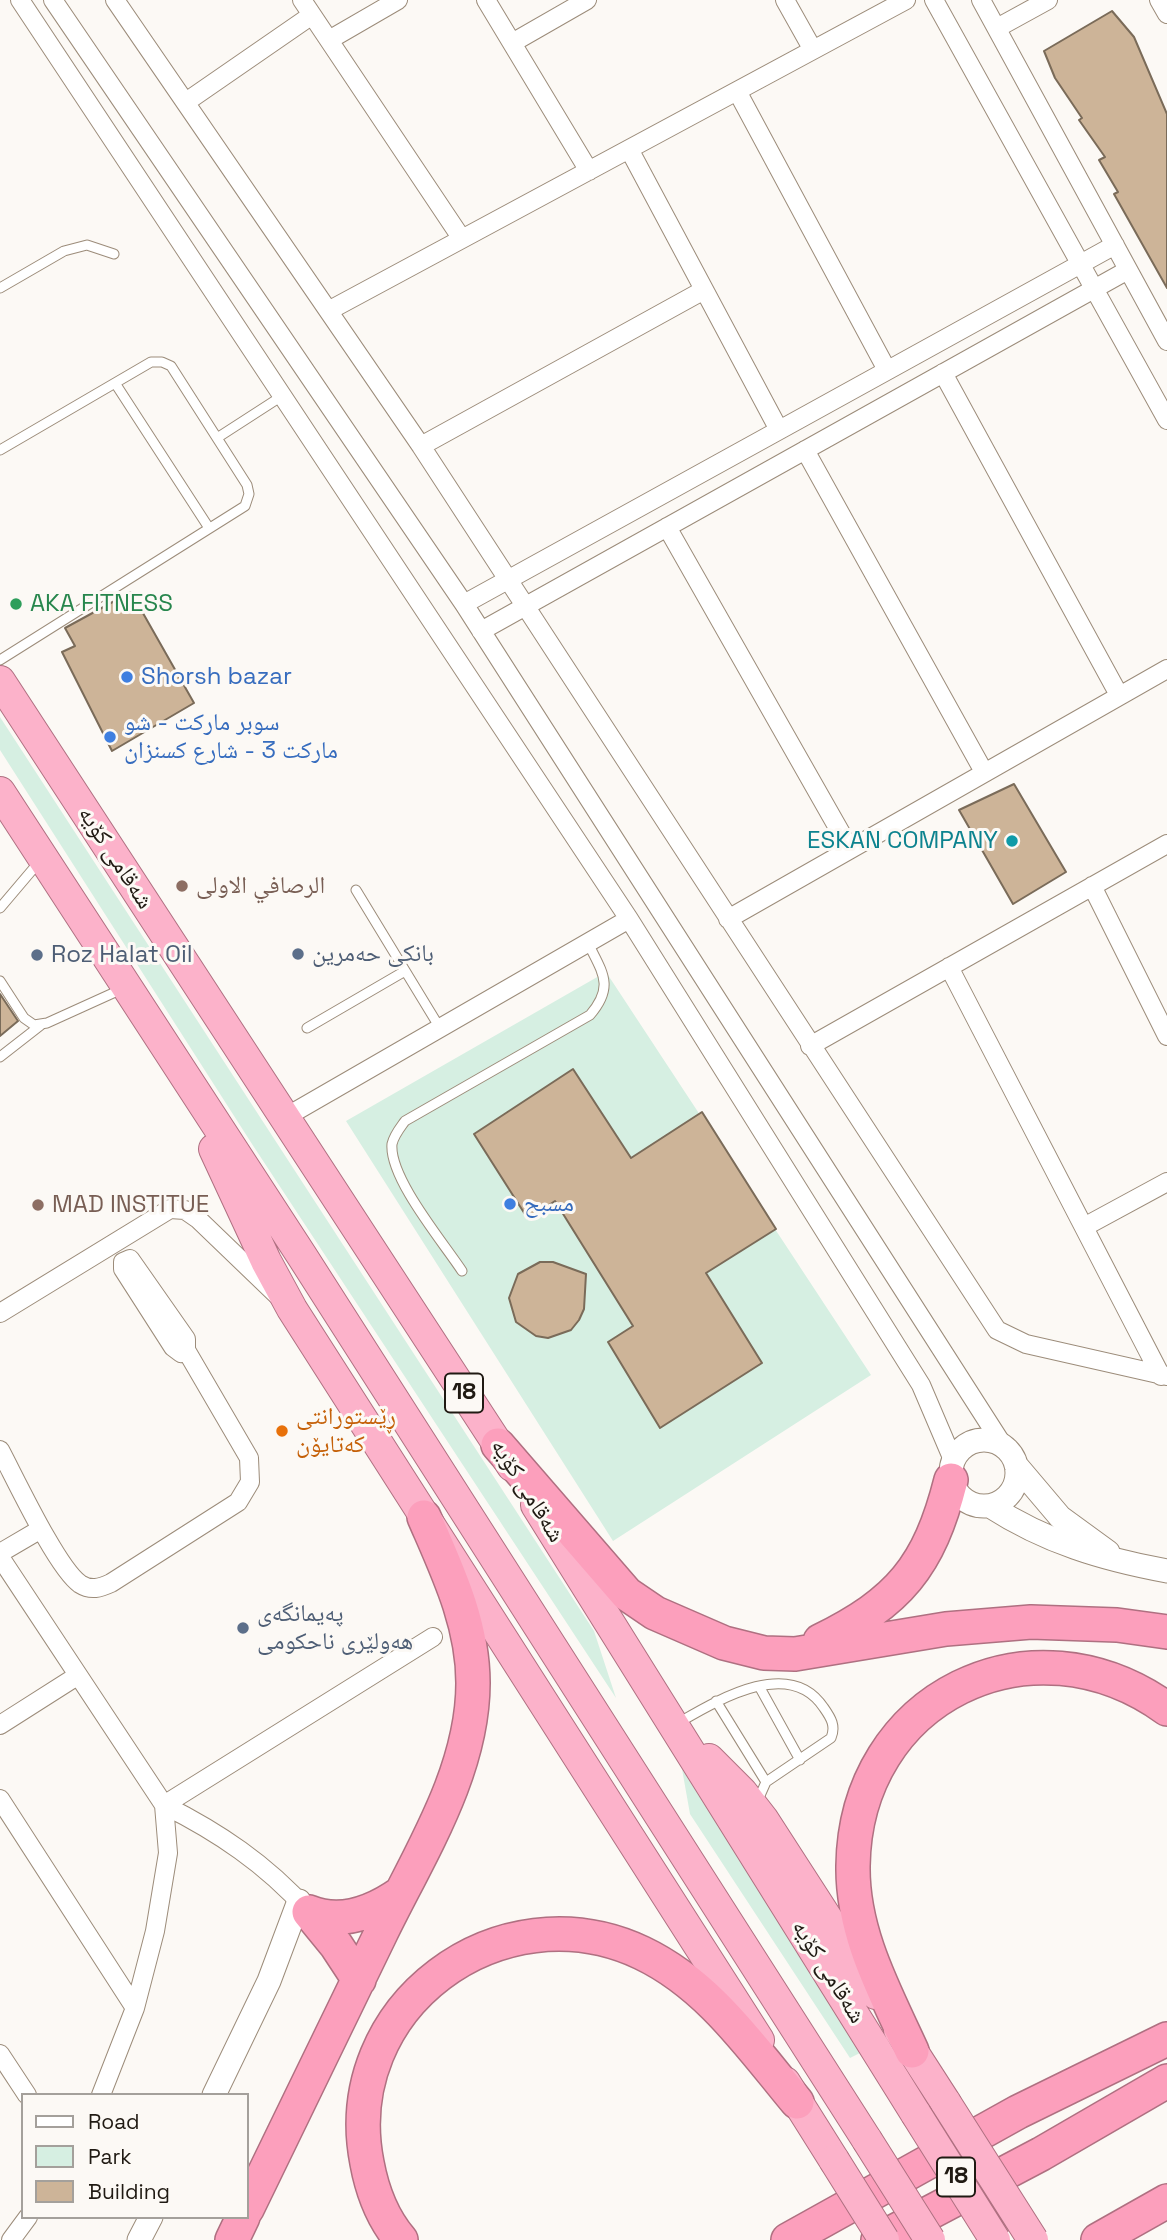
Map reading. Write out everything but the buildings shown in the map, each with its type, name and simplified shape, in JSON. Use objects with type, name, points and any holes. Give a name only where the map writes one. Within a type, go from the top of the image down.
[{"type":"highway","name":"شەقامی کۆیە","points":[[0,681],[498,1445],[995,2240]]},
{"type":"highway","name":"18","points":[[0,792],[930,2240]]},
{"type":"highway","points":[[173,1059],[266,1261],[292,1309],[652,1869],[884,2240]]},
{"type":"highway","points":[[498,1445],[627,1594],[655,1613],[724,1643],[764,1653],[795,1654],[989,1624],[1074,1623],[1167,1632]]},
{"type":"highway","points":[[795,1654],[852,1625],[906,1583],[930,1545],[952,1470]]},
{"type":"highway","points":[[248,2207],[401,1893],[463,1757],[473,1706],[472,1655],[467,1629],[424,1517]]},
{"type":"highway","points":[[912,2050],[868,1953],[858,1915],[853,1867],[856,1829],[868,1782],[893,1743],[925,1709],[965,1685],[1013,1670],[1039,1667],[1079,1669],[1118,1679],[1142,1691],[1167,1709]]},
{"type":"highway","points":[[674,1726],[724,1773],[763,1819],[1032,2240]]},
{"type":"highway","points":[[304,1907],[334,1918],[375,1910],[401,1893]]},
{"type":"highway","points":[[304,1907],[336,1945],[359,1980]]},
{"type":"highway","points":[[401,2240],[381,2208],[370,2178],[364,2147],[363,2115],[368,2083],[377,2053],[398,2017],[429,1981],[452,1964],[504,1940],[533,1935],[569,1935],[606,1940],[641,1952],[673,1970],[703,1992],[797,2102]]},
{"type":"highway","points":[[1067,2088],[1167,2013]]},
{"type":"highway","points":[[788,2240],[1067,2088],[1167,2039]]},
{"type":"highway","points":[[878,2240],[1041,2154],[1167,2081]]},
{"type":"highway","points":[[1098,2240],[1167,2201]]},
{"type":"highway","points":[[232,2240],[242,2219]]},
{"type":"street","points":[[20,0],[629,919],[921,1385],[952,1470],[955,1490],[970,1503],[989,1506],[1016,1523],[1074,1550],[1167,1571]]},
{"type":"street","points":[[53,0],[464,604],[1010,1456],[1044,1500],[1077,1531],[1115,1557],[1136,1566]]},
{"type":"street","points":[[115,0],[421,446],[997,1330],[1026,1343],[1164,1376]]},
{"type":"street","points":[[328,40],[398,0]]},
{"type":"street","points":[[486,0],[589,171]]},
{"type":"street","points":[[512,43],[587,0]]},
{"type":"street","points":[[785,0],[813,50]]},
{"type":"street","points":[[330,310],[906,0]]},
{"type":"street","points":[[934,0],[1167,420]]},
{"type":"street","points":[[981,0],[1167,341]]},
{"type":"street","points":[[997,28],[1048,0]]},
{"type":"street","points":[[1159,0],[1167,15]]},
{"type":"street","points":[[186,102],[307,8],[462,239]]},
{"type":"street","points":[[737,91],[887,370]]},
{"type":"street","points":[[629,149],[779,430]]},
{"type":"street","points":[[464,604],[1115,244]]},
{"type":"street","points":[[481,631],[1128,270]]},
{"type":"street","points":[[421,446],[704,290]]},
{"type":"street","points":[[943,373],[1119,695]]},
{"type":"street","points":[[805,450],[984,772]]},
{"type":"street","points":[[667,527],[850,849]]},
{"type":"street","points":[[728,919],[1167,669]]},
{"type":"street","points":[[810,1046],[1167,844]]},
{"type":"street","points":[[1092,886],[1167,1037]]},
{"type":"street","points":[[284,1118],[629,919]]},
{"type":"street","points":[[949,967],[1164,1376]]},
{"type":"street","points":[[1084,1227],[1167,1182]]},
{"type":"street","points":[[0,1313],[170,1209],[186,1210],[198,1219],[292,1309]]},
{"type":"street","points":[[0,1450],[41,1529],[78,1583],[88,1588],[100,1588],[238,1502],[246,1493],[251,1470],[249,1458],[186,1350],[188,1342],[134,1263],[125,1260],[123,1269],[173,1347],[178,1353],[186,1350]]},
{"type":"street","points":[[952,1470],[964,1447],[980,1440],[1010,1456],[1017,1475],[1008,1495],[989,1506]]},
{"type":"street","points":[[41,1529],[0,1555],[164,1805],[237,1846],[304,1907],[215,2093]]},
{"type":"street","points":[[164,1805],[433,1637]]},
{"type":"street","points":[[0,1725],[77,1676]]},
{"type":"street","points":[[0,1799],[135,2008]]},
{"type":"street","points":[[102,2093],[135,2008],[155,1931],[168,1853],[164,1805]]},
{"type":"street","points":[[0,2054],[26,2093]]},
{"type":"street","points":[[11,2240],[27,2219]]},
{"type":"street","points":[[139,2240],[150,2219]]},
{"type":"lane","points":[[0,288],[64,251],[87,245],[114,254]]},
{"type":"lane","points":[[0,450],[151,362],[162,362],[171,366],[247,485],[249,494],[245,506],[0,660]]},
{"type":"lane","points":[[115,383],[209,528]]},
{"type":"lane","points":[[217,438],[282,396]]},
{"type":"lane","points":[[0,908],[42,858]]},
{"type":"lane","points":[[356,890],[439,1028]]},
{"type":"lane","points":[[462,1271],[397,1169],[393,1144],[396,1133],[405,1121],[590,1015],[606,988],[605,979],[588,943]]},
{"type":"lane","points":[[307,1028],[405,971]]},
{"type":"lane","points":[[0,981],[24,1017],[41,1025]]},
{"type":"lane","points":[[0,1057],[41,1025],[127,987]]},
{"type":"lane","points":[[674,1726],[716,1701],[759,1686],[803,1686],[813,1692],[831,1718],[831,1738],[766,1782],[757,1796],[763,1819]]},
{"type":"lane","points":[[759,1686],[800,1760]]},
{"type":"lane","points":[[716,1701],[766,1782]]},
{"type":"green space","points":[[0,717],[594,1631],[616,1698],[252,1144],[0,750]]},
{"type":"green space","points":[[606,972],[871,1375],[613,1541],[346,1121]]},
{"type":"green space","points":[[682,1769],[862,2052],[850,2058],[690,1814]]},
{"type":"place","name":"AKA FITNESS","points":[[16,604]]},
{"type":"place","name":"Shorsh bazar","points":[[127,677]]},
{"type":"place","name":"سوبر ماركت - شو ماركت 3 - شارع كسنزان","points":[[110,737]]},
{"type":"place","name":"ESKAN COMPANY","points":[[1012,841]]},
{"type":"place","name":"الرصافي الاولى","points":[[182,886]]},
{"type":"place","name":"بانكی حه‌مرین","points":[[298,954]]},
{"type":"place","name":"Roz Halat Oil","points":[[37,955]]},
{"type":"place","name":"مسبح","points":[[510,1204]]},
{"type":"place","name":"MAD INSTITUE","points":[[38,1205]]},
{"type":"place","name":"ڕێستورانتی کەتایۆن","points":[[282,1431]]},
{"type":"place","name":"پەیمانگەی هەولێری ناحکومی","points":[[243,1628]]}]
